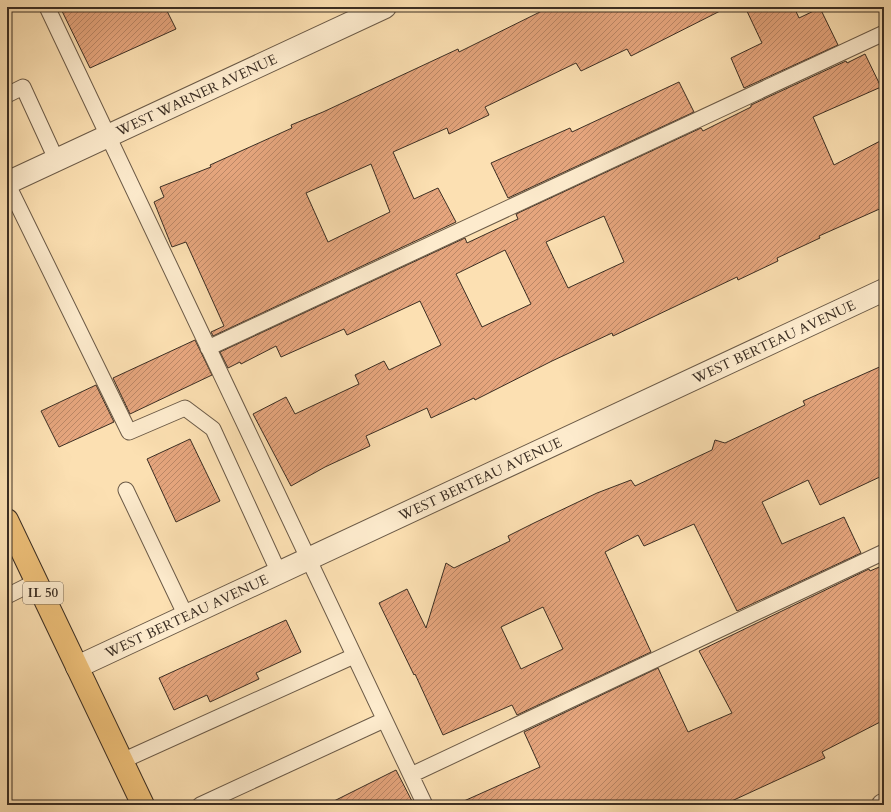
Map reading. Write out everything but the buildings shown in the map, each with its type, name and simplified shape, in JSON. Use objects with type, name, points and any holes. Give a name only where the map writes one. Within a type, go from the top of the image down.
[{"type":"main road","name":"IL 50","points":[[7,520],[38,581],[143,805]]},
{"type":"street","name":"WEST WARNER AVENUE","points":[[7,183],[385,7]]},
{"type":"street","name":"WEST BERTEAU AVENUE","points":[[77,667],[884,290]]},
{"type":"lane","points":[[47,7],[425,805]]},
{"type":"lane","points":[[208,348],[884,33]]},
{"type":"lane","points":[[7,95],[23,87],[56,159]]},
{"type":"lane","points":[[7,183],[129,432],[185,408],[213,429],[279,573]]},
{"type":"lane","points":[[126,490],[186,616]]},
{"type":"lane","points":[[410,775],[884,552]]},
{"type":"lane","points":[[7,596],[38,581]]},
{"type":"lane","points":[[122,761],[354,656]]},
{"type":"lane","points":[[200,805],[384,720]]}]
